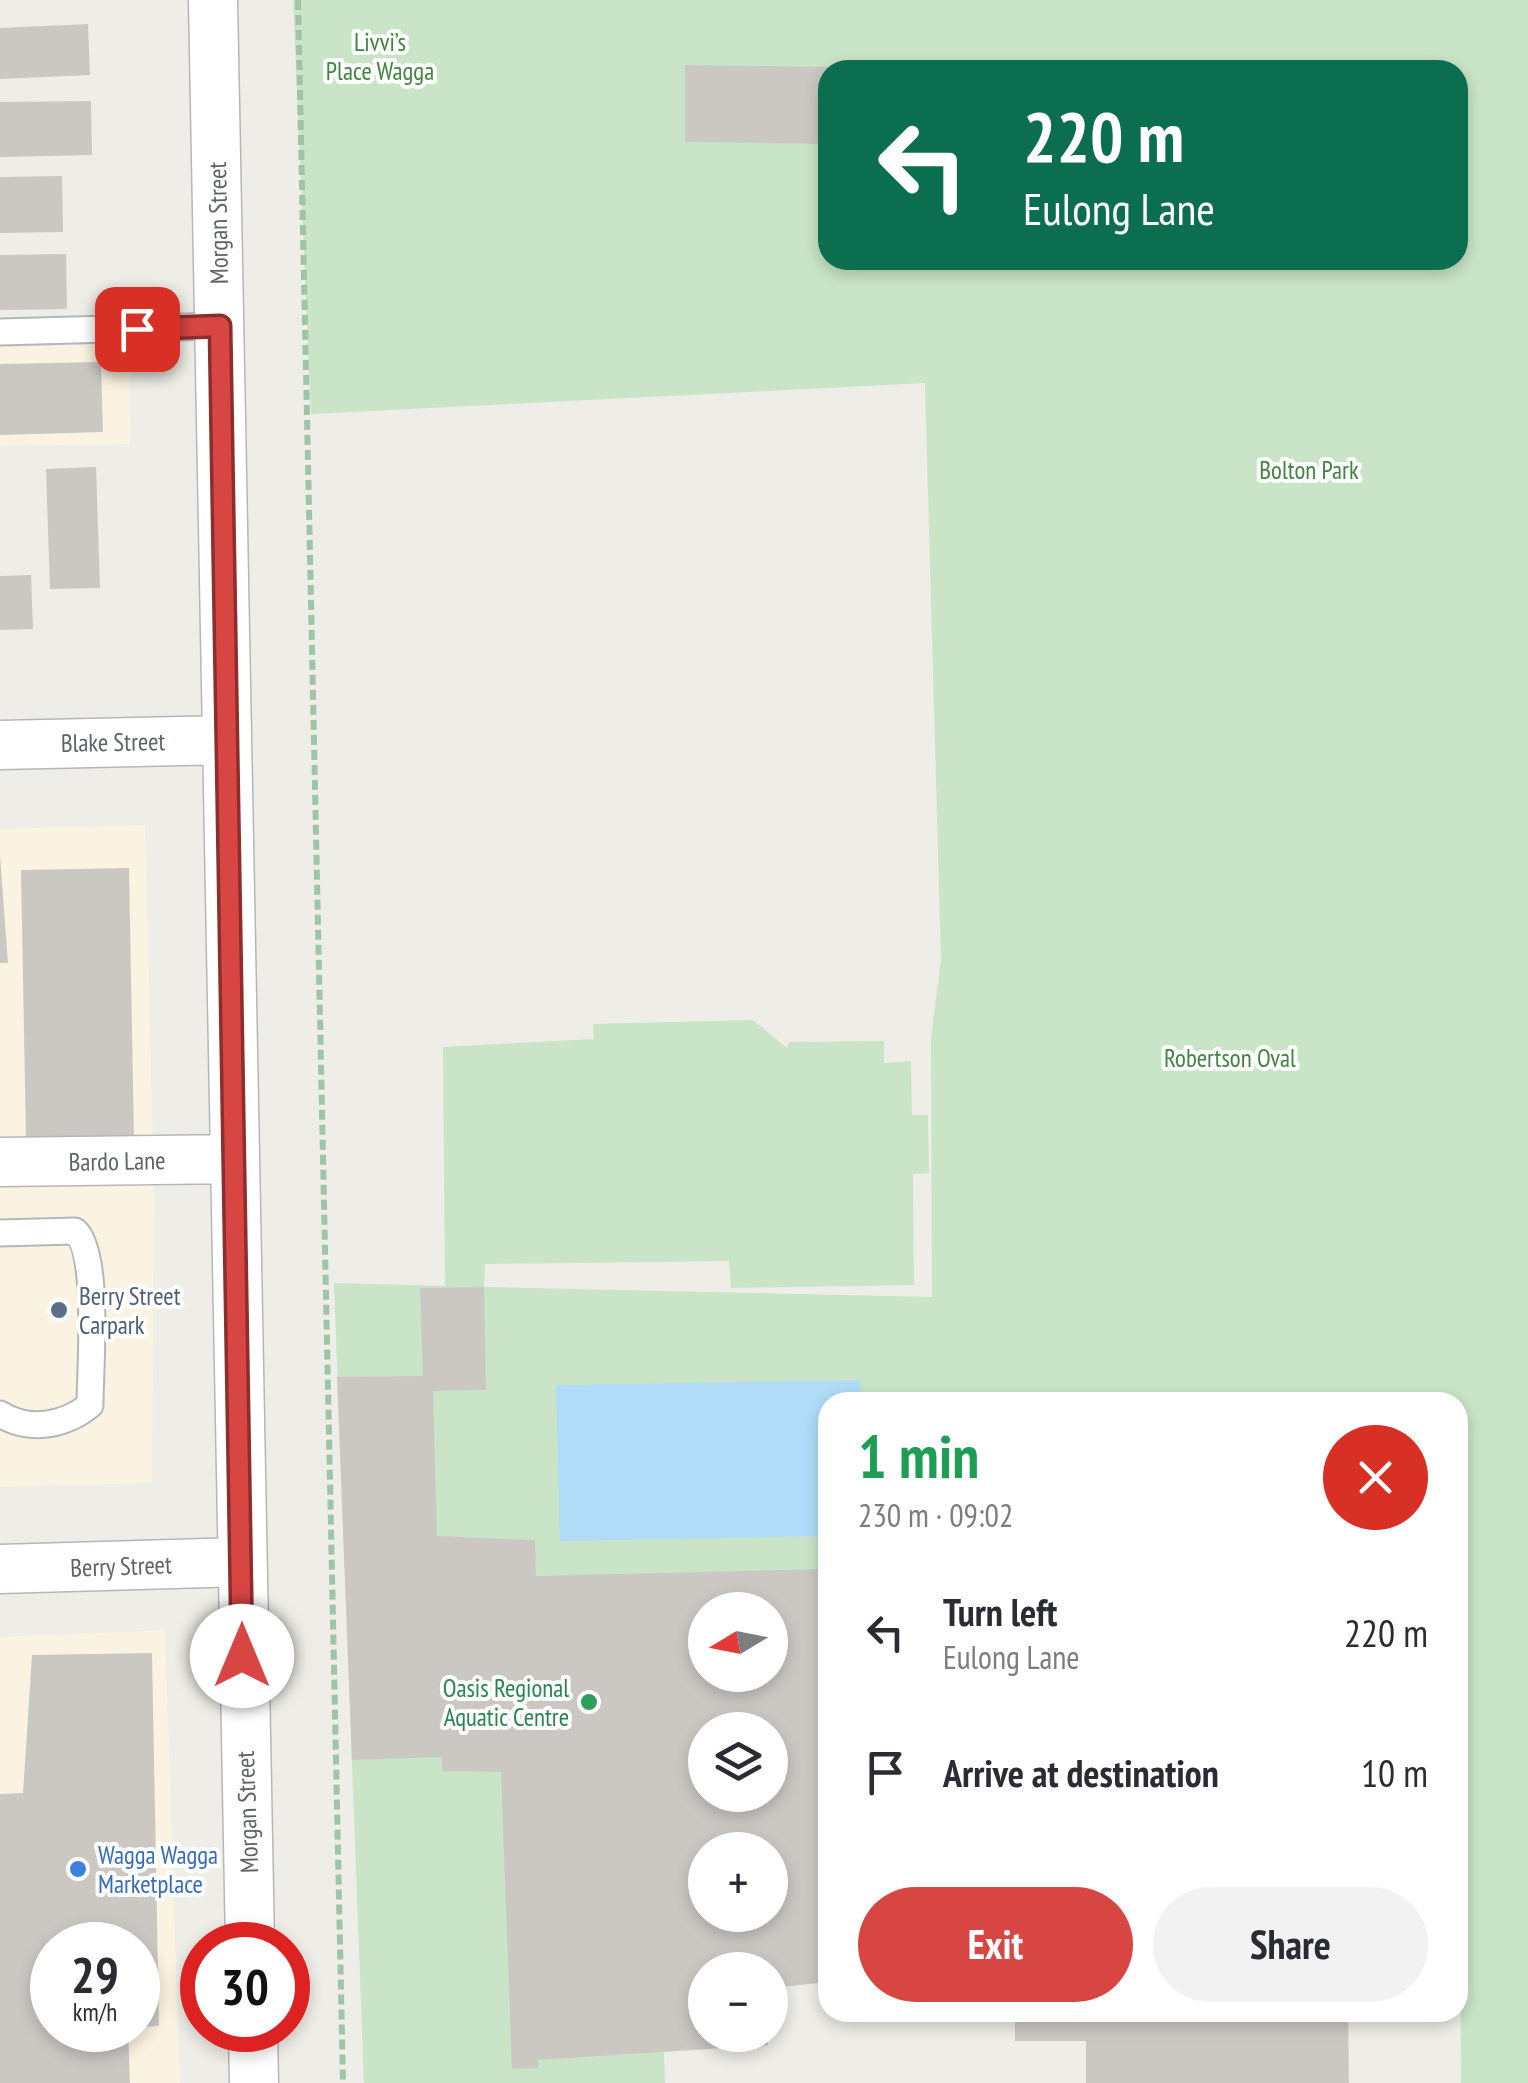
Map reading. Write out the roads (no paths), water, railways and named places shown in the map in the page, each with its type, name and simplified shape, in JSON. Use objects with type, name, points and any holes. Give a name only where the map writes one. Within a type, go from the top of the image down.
[{"type":"street","name":"Morgan Street","points":[[212,0],[250,1922]]},
{"type":"street","name":"Blake Street","points":[[0,745],[226,740]]},
{"type":"street","name":"Bardo Lane","points":[[0,1162],[234,1160]]},
{"type":"street","name":"Berry Street","points":[[0,1569],[242,1562]]},
{"type":"street","points":[[253,2052],[254,2083]]},
{"type":"lane","points":[[0,332],[220,326]]},
{"type":"lane","points":[[0,1234],[76,1231],[84,1238],[89,1263],[90,1387],[90,1404],[74,1418],[18,1425],[0,1414]]},
{"type":"water","points":[[860,1380],[861,1392],[818,1392],[818,1536],[560,1541],[556,1385]]},
{"type":"place","name":"Berry Street Carpark","points":[[59,1310]]},
{"type":"place","name":"Oasis Regional Aquatic Centre","points":[[589,1702]]},
{"type":"place","name":"Wagga Wagga Marketplace","points":[[78,1869]]},
{"type":"park label","name":"Livvi’s Place Wagga","points":[[380,56]]},
{"type":"park label","name":"Bolton Park","points":[[1309,470]]},
{"type":"park label","name":"Robertson Oval","points":[[1230,1058]]}]
